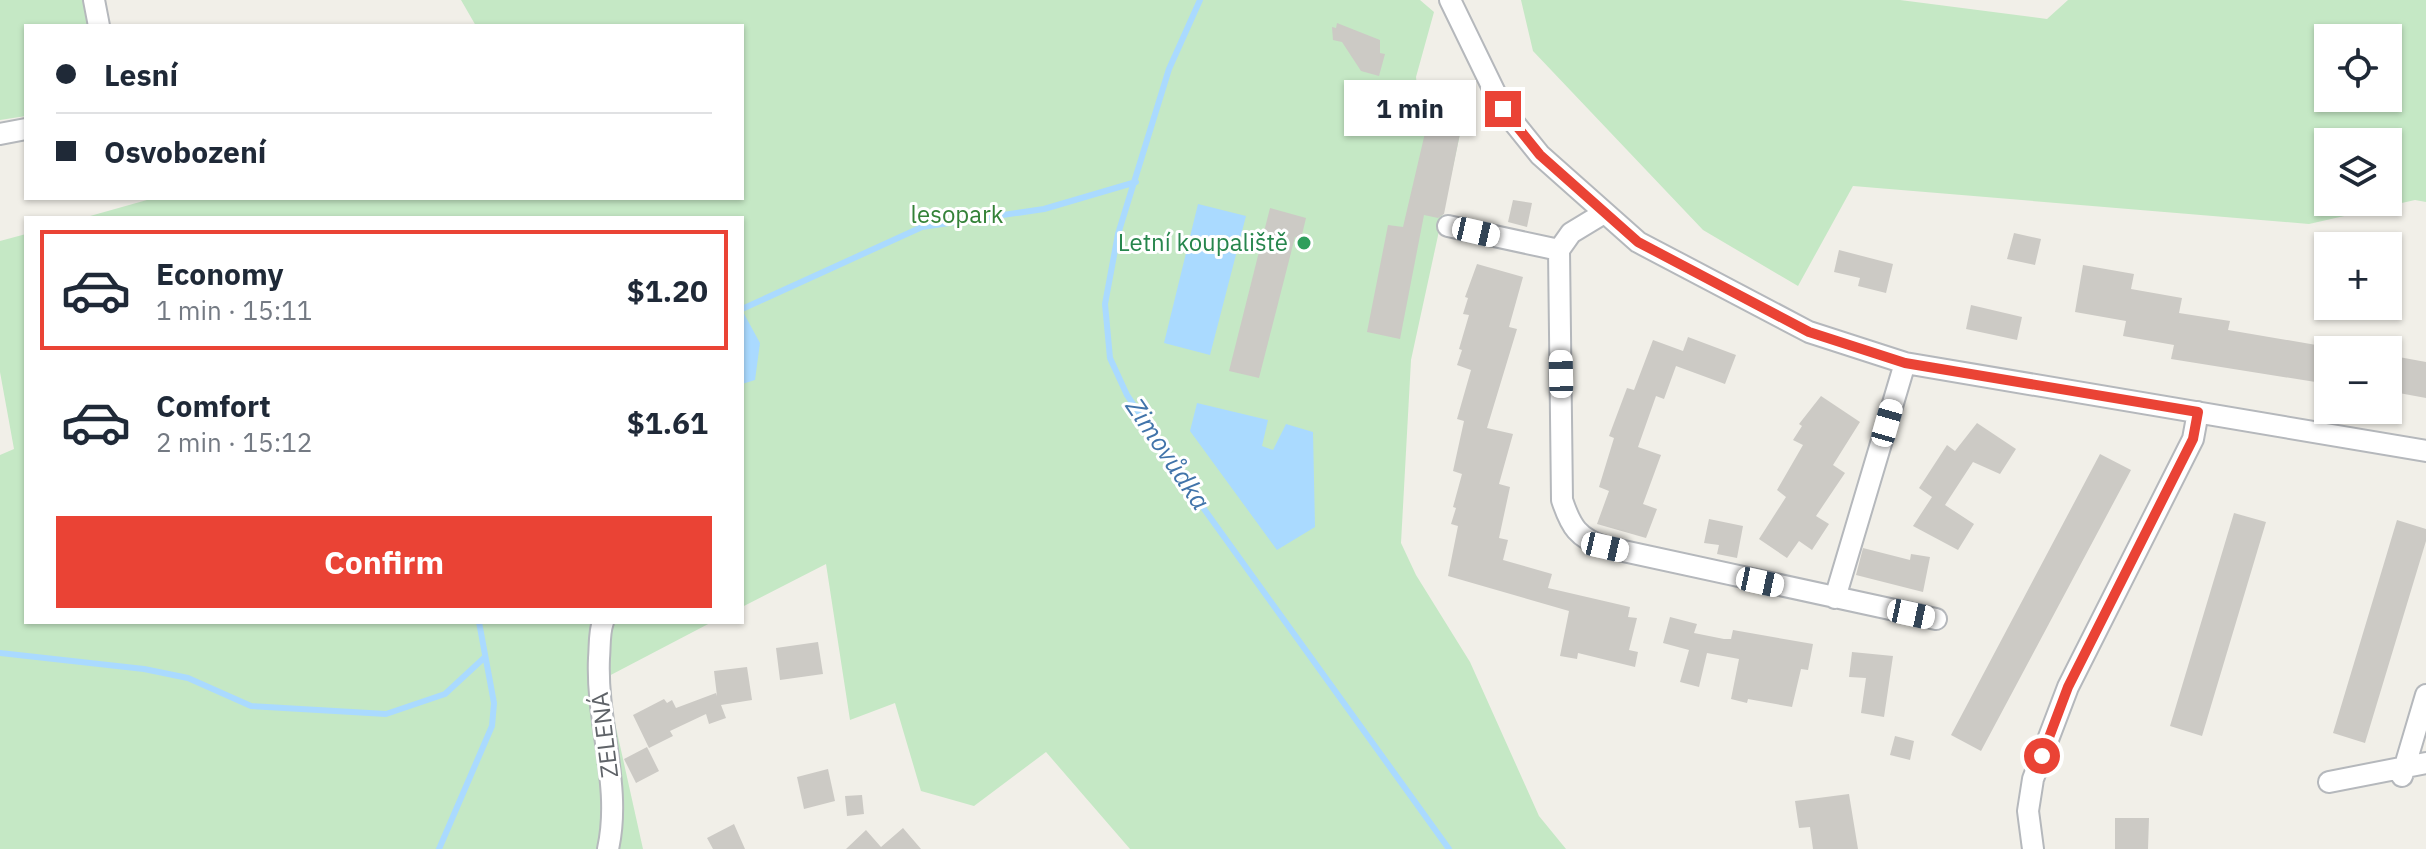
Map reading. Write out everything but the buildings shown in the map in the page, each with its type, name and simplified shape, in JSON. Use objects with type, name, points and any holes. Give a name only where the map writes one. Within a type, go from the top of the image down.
[{"type":"street","points":[[94,0],[99,24]]},
{"type":"street","points":[[1450,0],[1503,109],[1540,155],[1638,242],[1809,332],[1905,363],[2426,451]]},
{"type":"street","points":[[0,134],[24,129]]},
{"type":"street","points":[[1604,213],[1571,233],[1559,250],[1562,500],[1576,532],[1582,539],[1605,547],[1936,619]]},
{"type":"street","points":[[1448,226],[1559,250]]},
{"type":"street","points":[[1835,598],[1905,363]]},
{"type":"street","points":[[2033,849],[2028,811],[2033,779],[2068,687],[2193,439],[2198,412]]},
{"type":"street","name":"ZELENÁ","points":[[603,624],[598,676],[602,728],[612,775],[612,830],[608,849]]},
{"type":"street","points":[[2403,772],[2426,695]]},
{"type":"street","points":[[2329,782],[2403,772],[2426,763]]},
{"type":"green space","points":[[0,0],[88,0],[92,24],[24,24],[24,116],[0,120]]},
{"type":"green space","name":"lesopark","points":[[461,0],[1420,0],[1434,12],[1416,77],[1420,115],[1462,125],[1411,360],[1401,543],[1416,575],[1470,662],[1539,816],[1566,849],[1130,849],[1046,752],[974,806],[921,791],[895,703],[850,720],[826,564],[744,606],[744,216],[90,216],[147,200],[744,200],[744,24],[475,24]]},
{"type":"green space","points":[[1521,0],[1900,0],[2047,19],[2068,0],[2426,0],[2426,202],[2415,200],[2402,203],[2402,128],[2314,128],[2314,216],[2344,216],[2309,224],[1853,186],[1798,286],[1703,230],[1533,51]]},
{"type":"green space","points":[[24,235],[24,624],[708,624],[605,678],[643,849],[0,849],[0,455],[14,449],[0,372],[0,241]]},
{"type":"water","points":[[1198,204],[1246,216],[1210,355],[1164,343]]},
{"type":"water","points":[[744,314],[760,343],[755,380],[744,383]]},
{"type":"water","points":[[1197,403],[1268,420],[1262,446],[1273,450],[1286,424],[1313,432],[1315,527],[1277,550],[1190,431]]},
{"type":"waterway","name":"Zimovůdka","points":[[1200,0],[1169,69],[1118,234],[1105,304],[1110,358],[1127,395],[1199,502],[1449,849]]},
{"type":"waterway","points":[[744,308],[922,227],[1044,209],[1136,182]]},
{"type":"waterway","points":[[439,849],[492,726],[494,703],[479,624]]},
{"type":"waterway","points":[[0,653],[144,669],[188,678],[251,706],[386,714],[445,694],[485,657]]},
{"type":"place","name":"Letní koupaliště","points":[[1304,243]]},
{"type":"route","points":[[1503,109],[1540,155],[1638,242],[1809,332],[1905,363],[2198,412],[2193,439],[2068,687],[2042,756]]}]
